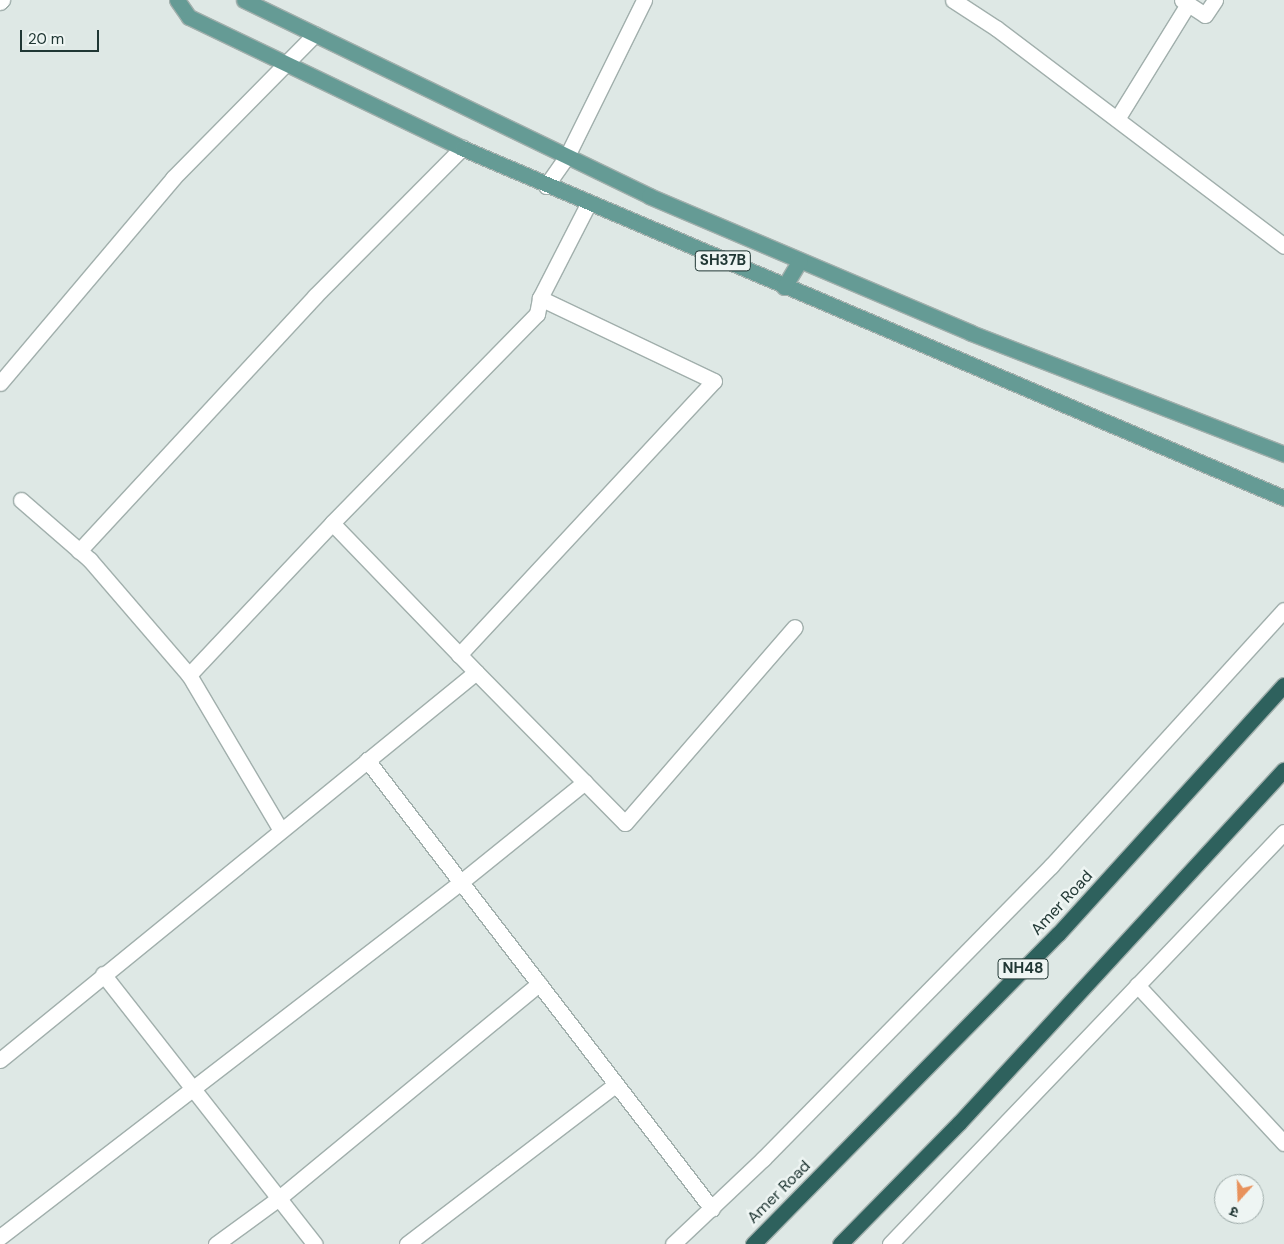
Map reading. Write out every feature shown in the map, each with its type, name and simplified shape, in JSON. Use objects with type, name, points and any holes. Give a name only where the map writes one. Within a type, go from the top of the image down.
[{"type":"highway","name":"Amer Road","points":[[753,1244],[1058,934],[1284,685]]},
{"type":"highway","points":[[840,1244],[959,1123],[1284,770]]},
{"type":"main road","name":"SH37B","points":[[177,0],[188,17],[546,186],[1284,498]]},
{"type":"main road","name":"SH37B","points":[[244,0],[649,196],[971,333],[1284,454]]},
{"type":"main road","points":[[784,287],[800,260]]},
{"type":"street","points":[[546,186],[566,156],[644,0]]},
{"type":"street","points":[[953,0],[996,28],[1284,246]]},
{"type":"street","points":[[1117,119],[1185,2],[1205,16],[1215,0]]},
{"type":"street","points":[[0,383],[173,178],[315,34]]},
{"type":"street","points":[[80,551],[315,296],[462,148]]},
{"type":"street","points":[[189,675],[332,523],[537,314],[540,298],[588,204]]},
{"type":"street","points":[[460,655],[714,381],[540,298]]},
{"type":"street","points":[[21,500],[80,551],[189,675],[280,829]]},
{"type":"street","points":[[332,523],[625,823],[795,627]]},
{"type":"street","points":[[672,1244],[712,1209],[1051,866],[1284,610]]},
{"type":"street","points":[[0,1060],[280,829],[476,672]]},
{"type":"street","points":[[367,760],[712,1209]]},
{"type":"street","points":[[0,1237],[461,882],[585,782]]},
{"type":"street","points":[[890,1244],[1284,832]]},
{"type":"street","points":[[103,974],[315,1244]]},
{"type":"street","points":[[216,1244],[279,1198],[539,984]]},
{"type":"street","points":[[1137,985],[1284,1143]]},
{"type":"street","points":[[407,1244],[616,1084]]}]
